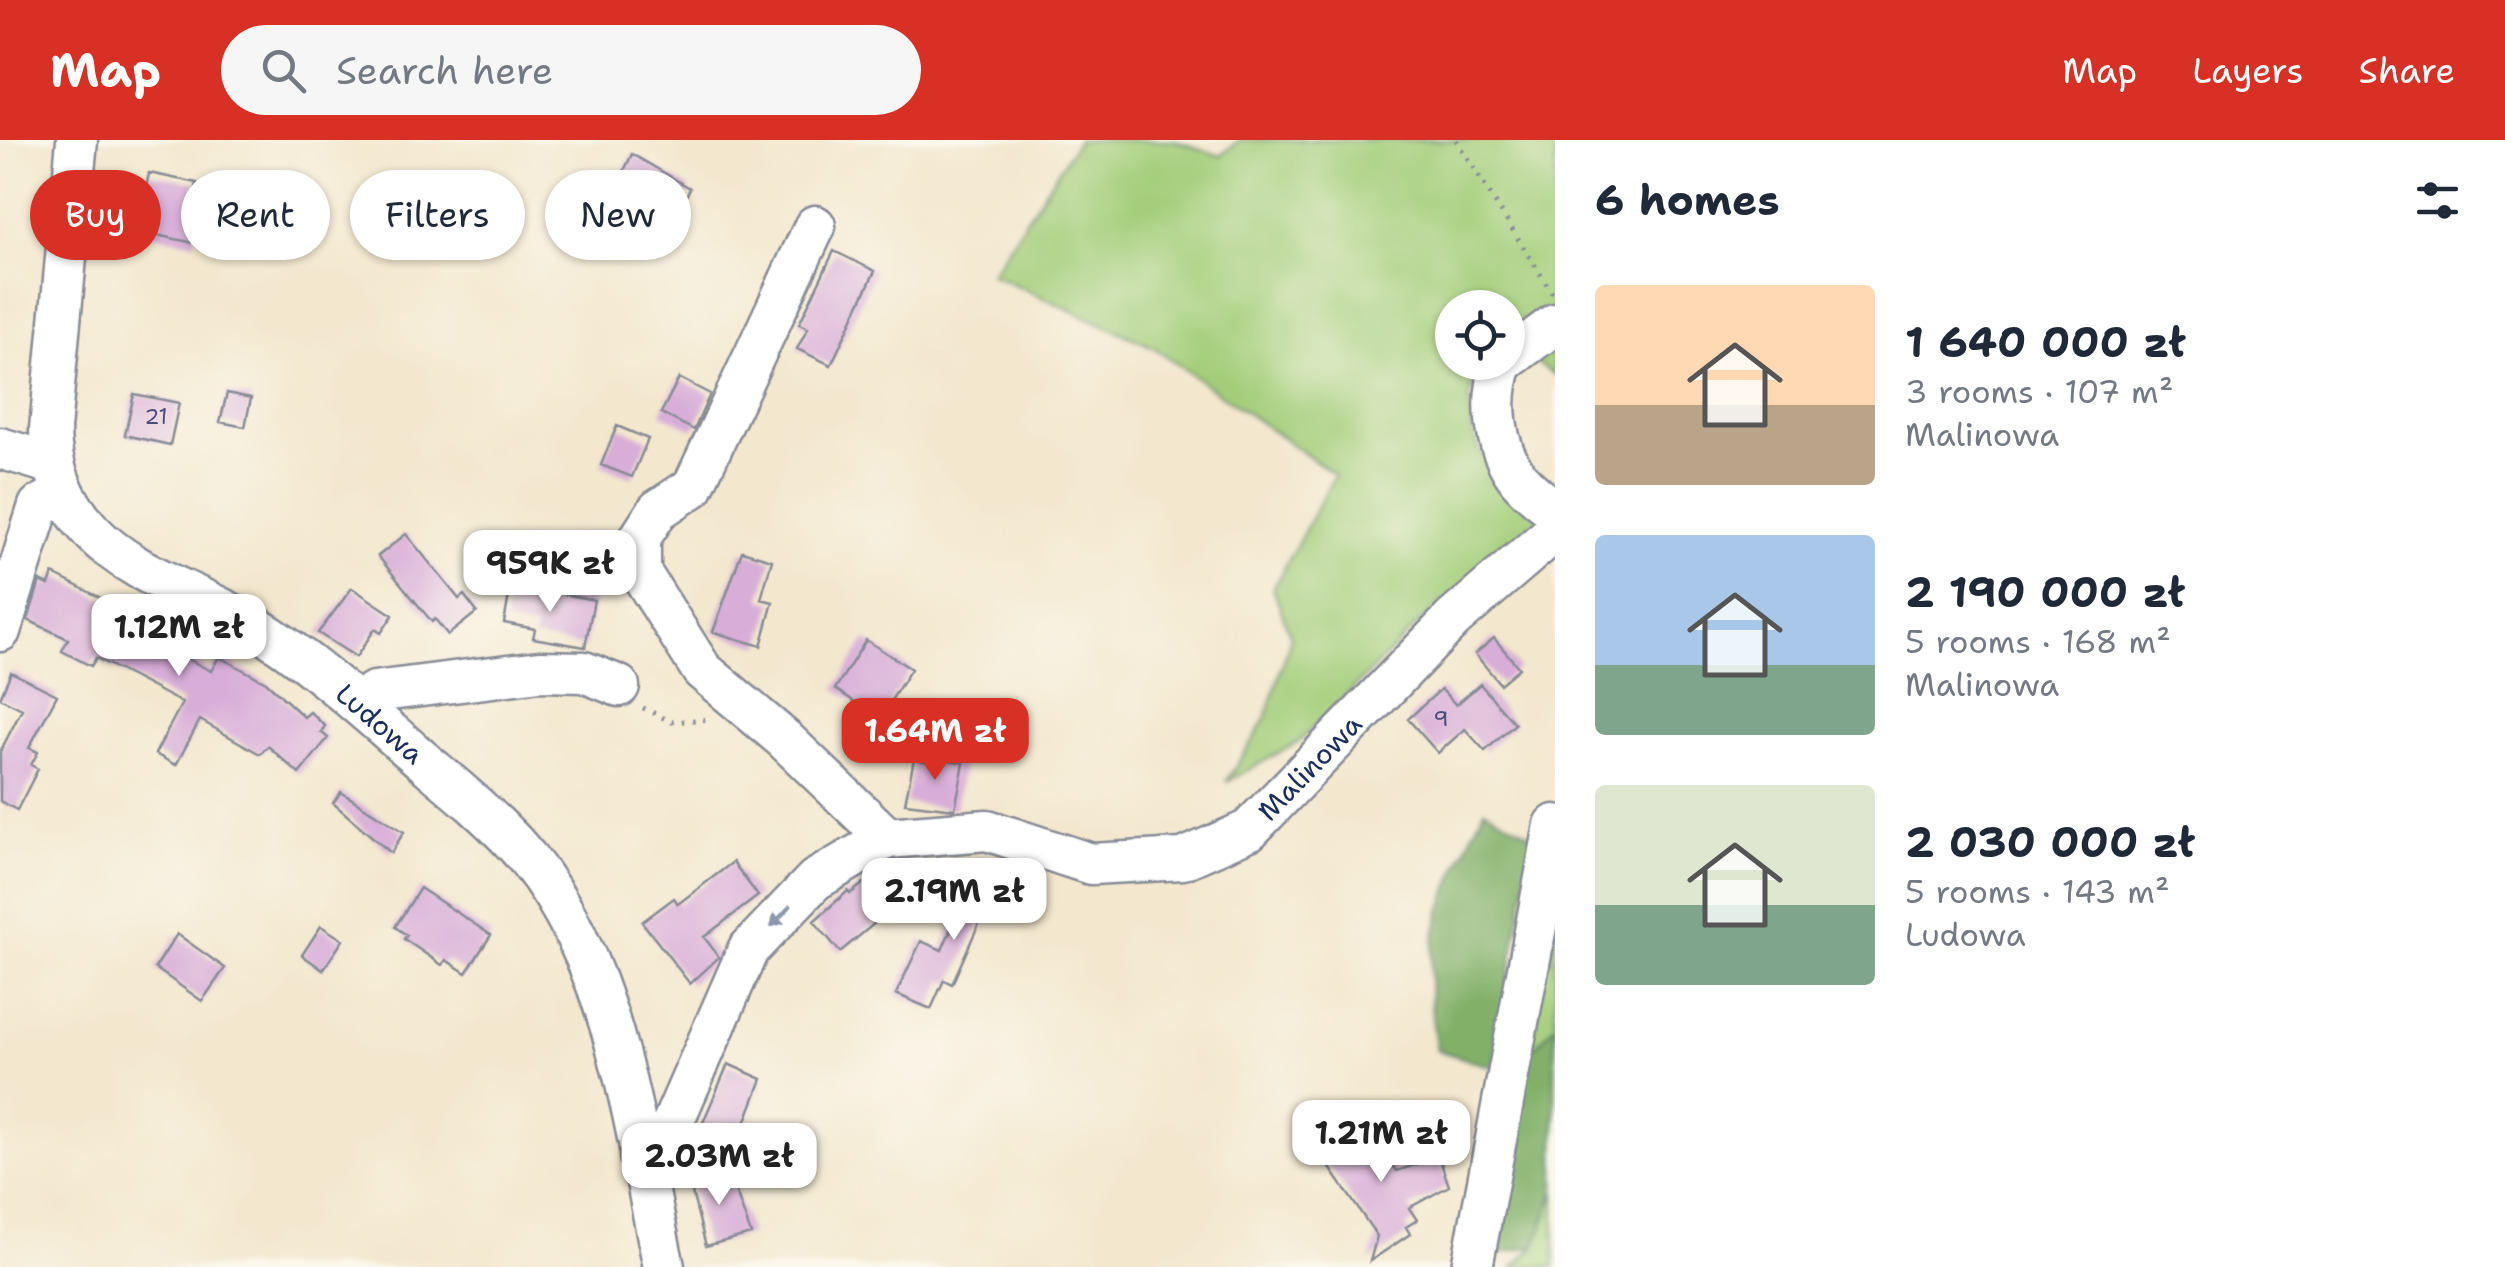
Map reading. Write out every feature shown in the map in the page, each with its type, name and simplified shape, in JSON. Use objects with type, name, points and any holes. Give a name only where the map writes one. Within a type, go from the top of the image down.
[{"type":"street","points":[[0,631],[39,506],[58,478],[50,429],[77,140]]},
{"type":"street","points":[[815,226],[694,487],[658,510],[640,538],[640,572],[702,670],[738,705],[784,739],[887,838]]},
{"type":"street","points":[[1525,346],[1555,324]]},
{"type":"street","points":[[1501,380],[1494,412],[1501,443],[1518,478],[1555,511]]},
{"type":"street","points":[[0,448],[58,478]]},
{"type":"street","name":"Ludowa","points":[[58,478],[80,518],[110,548],[276,640],[358,704],[494,822],[555,896],[587,958],[603,1006],[664,1267]]},
{"type":"street","name":"Malinowa","points":[[640,1157],[663,1145],[748,950],[814,880],[887,838],[986,830],[1091,864],[1183,859],[1249,830],[1453,619],[1555,531]]},
{"type":"street","points":[[358,704],[374,692],[540,671],[584,672],[619,686]]},
{"type":"street","points":[[1472,1267],[1555,826]]},
{"type":"path","points":[[1456,140],[1555,297]]},
{"type":"path","points":[[619,686],[634,702],[672,722],[696,723],[738,705]]},
{"type":"green space","points":[[1078,140],[1173,140],[1221,156],[1239,140],[1555,140],[1555,375],[1525,355],[1525,290],[1435,290],[1435,380],[1475,380],[1470,419],[1482,454],[1505,483],[1546,520],[1435,608],[1299,742],[1226,782],[1266,719],[1291,637],[1273,588],[1335,475],[1153,347],[991,274]]},
{"type":"green space","points":[[1484,809],[1534,836],[1493,1067],[1437,1050],[1430,981],[1432,952],[1445,898]]},
{"type":"green space","points":[[1555,919],[1555,1025],[1529,1055]]},
{"type":"green space","points":[[1555,1025],[1555,1191],[1535,1246],[1491,1255],[1529,1055]]},
{"type":"green space","points":[[1555,1191],[1555,1267],[1514,1267],[1535,1246]]},
{"type":"building","points":[[632,154],[659,170],[624,170]]},
{"type":"building","points":[[161,176],[181,180],[181,240],[161,236]]},
{"type":"building","points":[[834,251],[875,271],[831,365],[797,349],[808,328],[799,324]]},
{"type":"building","points":[[679,378],[710,394],[694,430],[661,413]]},
{"type":"building","points":[[227,393],[251,398],[245,427],[220,422]]},
{"type":"building","points":[[134,394],[179,403],[170,445],[125,435]]},
{"type":"building","points":[[617,426],[648,439],[632,477],[601,465]]},
{"type":"building","points":[[406,534],[459,599],[464,595],[477,612],[448,635],[435,619],[432,622],[378,556]]},
{"type":"building","points":[[742,551],[772,560],[761,599],[773,602],[761,646],[713,632]]},
{"type":"building","points":[[53,574],[111,603],[107,612],[116,621],[156,641],[160,634],[179,644],[174,652],[211,671],[219,657],[266,682],[304,717],[310,712],[325,726],[321,732],[328,738],[299,774],[268,746],[260,754],[200,720],[176,765],[155,754],[182,703],[96,658],[91,666],[62,651],[68,639],[28,620],[40,581],[49,585]]},
{"type":"building","points":[[511,584],[594,600],[585,647],[533,638],[535,629],[504,623]]},
{"type":"building","points":[[352,588],[393,615],[381,633],[375,629],[356,657],[318,633]]},
{"type":"building","points":[[1494,638],[1519,668],[1500,684],[1475,654]]},
{"type":"building","points":[[866,640],[911,669],[880,718],[835,689]]},
{"type":"building","points":[[11,672],[57,695],[29,748],[38,752],[31,765],[38,769],[17,810],[0,801],[0,752],[22,709],[0,698]]},
{"type":"building","points":[[1480,684],[1515,724],[1485,751],[1465,729],[1438,753],[1408,719],[1441,689],[1456,705]]},
{"type":"building","points":[[991,704],[1005,728],[973,747],[959,724]]},
{"type":"building","points":[[930,756],[964,763],[955,809],[905,803],[914,759],[929,762]]},
{"type":"building","points":[[341,792],[404,832],[391,853],[333,803]]},
{"type":"building","points":[[733,862],[758,896],[704,937],[719,957],[690,984],[642,922],[674,898],[678,904]]},
{"type":"building","points":[[987,877],[1025,894],[1016,913],[989,901],[952,984],[944,980],[931,1009],[896,994],[921,941],[942,950],[972,880],[983,885]]},
{"type":"building","points":[[869,879],[893,908],[840,952],[814,921],[848,891],[850,894]]},
{"type":"building","points":[[420,888],[491,935],[466,973],[446,960],[442,965],[404,939],[407,935],[395,927]]},
{"type":"building","points":[[321,926],[343,940],[323,970],[302,955]]},
{"type":"building","points":[[177,934],[225,968],[202,1001],[155,968]]},
{"type":"building","points":[[728,1064],[762,1079],[729,1165],[692,1148]]},
{"type":"building","points":[[1354,1123],[1374,1151],[1380,1147],[1397,1171],[1439,1157],[1449,1186],[1409,1208],[1417,1220],[1406,1227],[1410,1234],[1370,1261],[1377,1236],[1317,1149]]},
{"type":"building","points":[[728,1170],[751,1234],[706,1246],[689,1181]]}]
